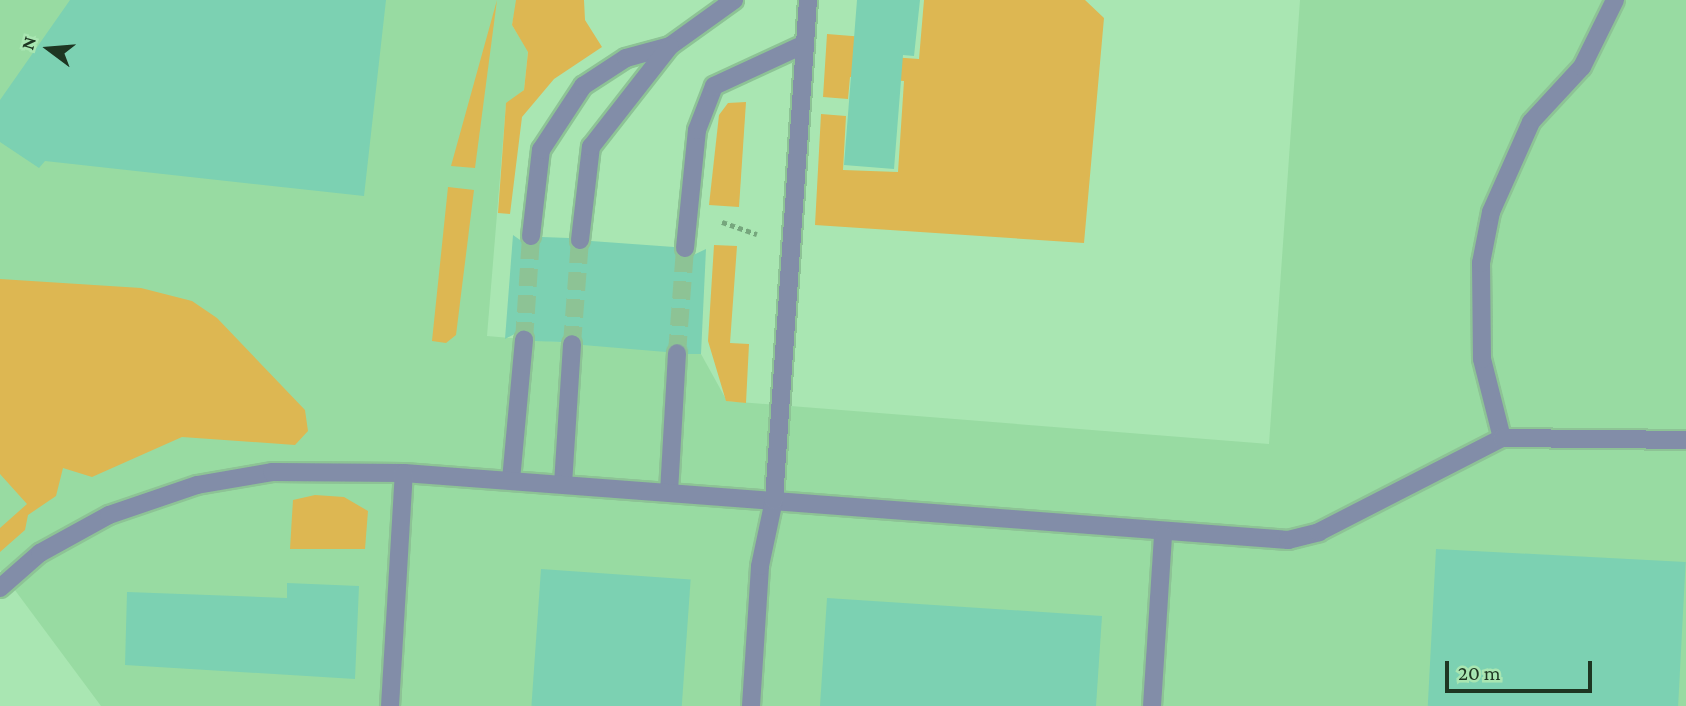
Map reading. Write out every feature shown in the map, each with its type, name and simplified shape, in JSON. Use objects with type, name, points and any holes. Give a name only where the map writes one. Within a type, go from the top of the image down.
[{"type":"lane","points":[[580,240],[591,147],[670,46],[734,0]]},
{"type":"lane","points":[[751,706],[760,566],[774,500],[808,0]]},
{"type":"lane","points":[[1502,438],[1482,359],[1481,263],[1491,212],[1531,122],[1582,67],[1615,0]]},
{"type":"lane","points":[[685,248],[697,130],[714,86],[805,44]]},
{"type":"lane","points":[[531,236],[541,150],[554,125],[583,86],[626,58],[670,46]]},
{"type":"lane","points":[[511,480],[524,340]]},
{"type":"lane","points":[[563,484],[572,344]]},
{"type":"lane","points":[[669,492],[677,353]]},
{"type":"lane","points":[[0,588],[40,553],[109,515],[197,485],[272,472],[404,472],[774,500],[1163,535],[1288,540],[1319,532],[1502,438],[1686,440]]},
{"type":"lane","points":[[390,706],[404,472]]},
{"type":"lane","points":[[1152,706],[1163,535]]},
{"type":"path","points":[[688,219],[792,239]]},
{"type":"shaded area","points":[[0,0],[517,0],[512,25],[528,51],[524,90],[506,104],[487,336],[701,354],[727,401],[1269,444],[1300,0],[1686,0],[1686,706],[101,706],[0,570]]},
{"type":"shaded area","points":[[497,0],[475,168],[451,166]]},
{"type":"shaded area","points":[[516,0],[584,0],[585,20],[602,47],[554,79],[522,117],[510,214],[498,213],[506,103],[524,90],[528,52],[512,25]]},
{"type":"shaded area","points":[[924,0],[1085,0],[1104,18],[1084,243],[815,225],[821,114],[846,116],[843,170],[898,172],[904,81],[850,77],[848,99],[823,97],[827,34],[877,38],[877,56],[919,59]]},
{"type":"shaded area","points":[[746,102],[739,207],[709,205],[719,115],[728,103]]},
{"type":"shaded area","points":[[448,187],[474,190],[456,335],[446,343],[432,341]]},
{"type":"shaded area","points":[[714,245],[737,246],[730,343],[749,344],[746,403],[726,401],[708,341]]},
{"type":"shaded area","points":[[0,279],[141,288],[192,301],[217,318],[305,410],[308,431],[295,445],[182,437],[92,477],[63,468],[56,496],[28,515],[25,530],[0,552],[0,528],[27,504],[0,474]]},
{"type":"shaded area","points":[[315,495],[344,497],[368,511],[365,549],[290,549],[293,500]]},
{"type":"building","points":[[70,0],[386,0],[364,196],[45,161],[39,168],[0,142],[0,100]]},
{"type":"building","points":[[857,0],[920,0],[914,56],[903,55],[894,169],[844,165]]},
{"type":"building","points":[[513,235],[530,247],[542,237],[569,238],[579,251],[591,241],[674,247],[685,259],[706,249],[701,354],[688,354],[678,342],[666,352],[583,345],[573,333],[561,342],[535,341],[524,329],[505,339]]},
{"type":"building","points":[[1436,549],[1686,562],[1678,706],[1428,706]]},
{"type":"building","points":[[541,569],[691,579],[682,706],[531,706]]},
{"type":"building","points":[[287,583],[359,586],[355,679],[125,665],[127,592],[287,598]]},
{"type":"building","points":[[827,598],[1102,616],[1096,706],[820,706]]},
{"type":"tunnel","points":[[524,340],[531,236]]},
{"type":"tunnel","points":[[572,344],[580,240]]},
{"type":"tunnel","points":[[677,353],[685,248]]}]
